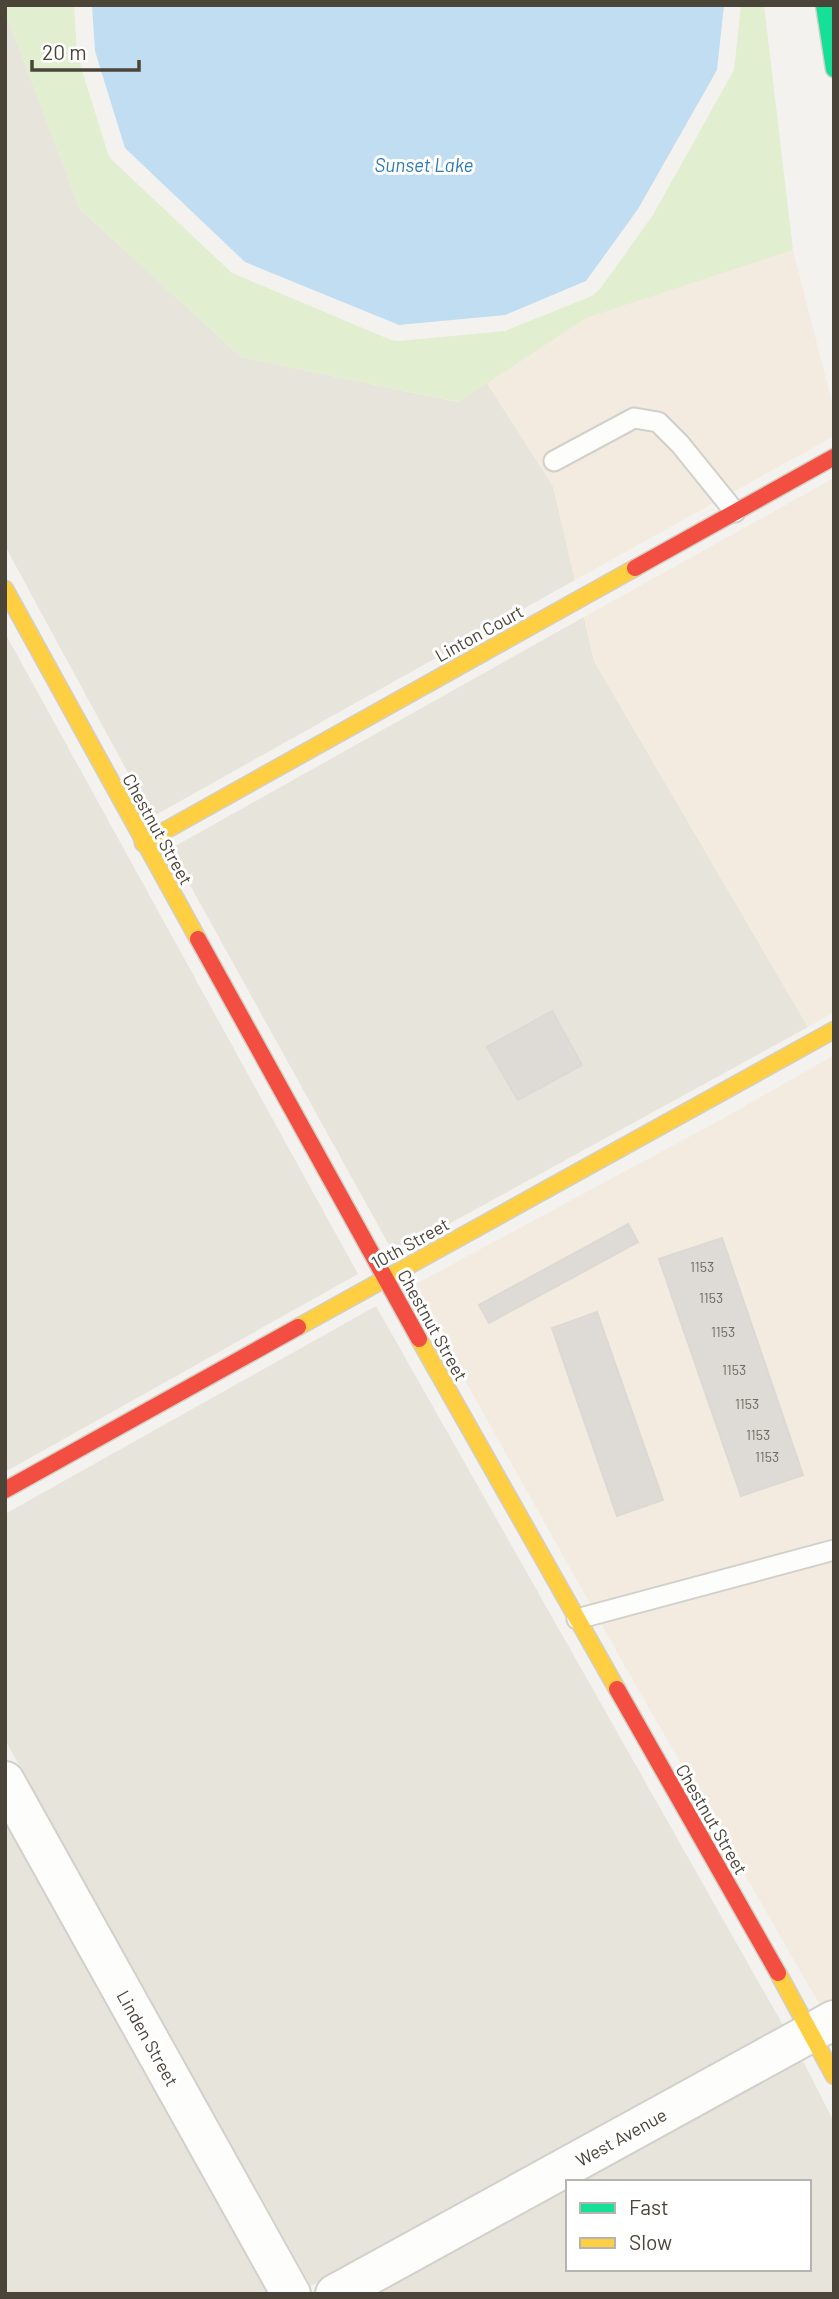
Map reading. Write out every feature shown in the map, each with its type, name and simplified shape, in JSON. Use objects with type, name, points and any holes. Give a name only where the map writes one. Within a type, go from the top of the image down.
[{"type":"main road","points":[[824,5],[834,69]]},
{"type":"main road","name":"Linton Court","points":[[143,843],[834,457]]},
{"type":"main road","name":"Chestnut Street","points":[[5,589],[385,1279],[577,1619],[823,2027],[834,2076]]},
{"type":"main road","name":"10th Street","points":[[5,1490],[834,1030]]},
{"type":"street","name":"Linden Street","points":[[5,1781],[291,2294]]},
{"type":"street","name":"West Avenue","points":[[335,2294],[823,2027]]},
{"type":"lane","points":[[554,461],[634,418],[658,422],[680,444],[735,512]]},
{"type":"lane","points":[[577,1619],[834,1550]]},
{"type":"shaded area","points":[[5,11],[80,209],[241,357],[458,402],[487,383],[553,486],[575,580],[152,817],[5,546]]},
{"type":"shaded area","points":[[793,250],[834,410],[834,436],[575,580],[553,486],[487,383],[586,318]]},
{"type":"shaded area","points":[[834,478],[834,1012],[808,1027],[594,661],[584,617]]},
{"type":"shaded area","points":[[584,617],[594,661],[808,1027],[394,1254],[170,849]]},
{"type":"shaded area","points":[[5,633],[358,1274],[5,1472]]},
{"type":"shaded area","points":[[834,1055],[834,2000],[821,2007],[626,1668],[412,1286],[722,1119]]},
{"type":"shaded area","points":[[376,1306],[784,2027],[311,2286],[5,1740],[5,1514]]},
{"type":"shaded area","points":[[5,1824],[268,2294],[5,2294]]},
{"type":"shaded area","points":[[802,2059],[834,2122],[834,2294],[373,2294],[566,2188],[566,2271],[811,2271],[811,2180],[582,2180]]},
{"type":"green space","points":[[5,5],[74,5],[77,54],[108,154],[232,273],[399,341],[505,331],[592,296],[600,289],[653,215],[734,70],[741,5],[764,5],[793,250],[586,318],[459,402],[241,357],[80,209]]},
{"type":"water","name":"Sunset Lake","points":[[92,5],[724,5],[717,70],[638,209],[586,281],[505,315],[399,325],[245,262],[125,148],[95,51]]},
{"type":"building","points":[[552,1011],[582,1065],[518,1100],[487,1047]]},
{"type":"building","points":[[628,1224],[638,1242],[489,1323],[479,1305]]},
{"type":"building","points":[[722,1238],[803,1475],[741,1496],[659,1259]]},
{"type":"building","points":[[597,1312],[663,1500],[617,1516],[552,1328]]},
{"type":"traffic: fast","points":[[824,5],[834,69]]},
{"type":"traffic: slow","points":[[143,843],[635,568]]},
{"type":"traffic: slow","points":[[5,589],[198,939]]},
{"type":"traffic: slow","points":[[298,1327],[834,1030]]},
{"type":"traffic: slow","points":[[419,1339],[617,1689]]},
{"type":"traffic: slow","points":[[778,1973],[834,2076]]},
{"type":"traffic: jam","points":[[635,568],[834,457]]},
{"type":"traffic: jam","points":[[198,939],[419,1339]]},
{"type":"traffic: jam","points":[[5,1490],[298,1327]]},
{"type":"traffic: jam","points":[[617,1689],[778,1973]]}]
